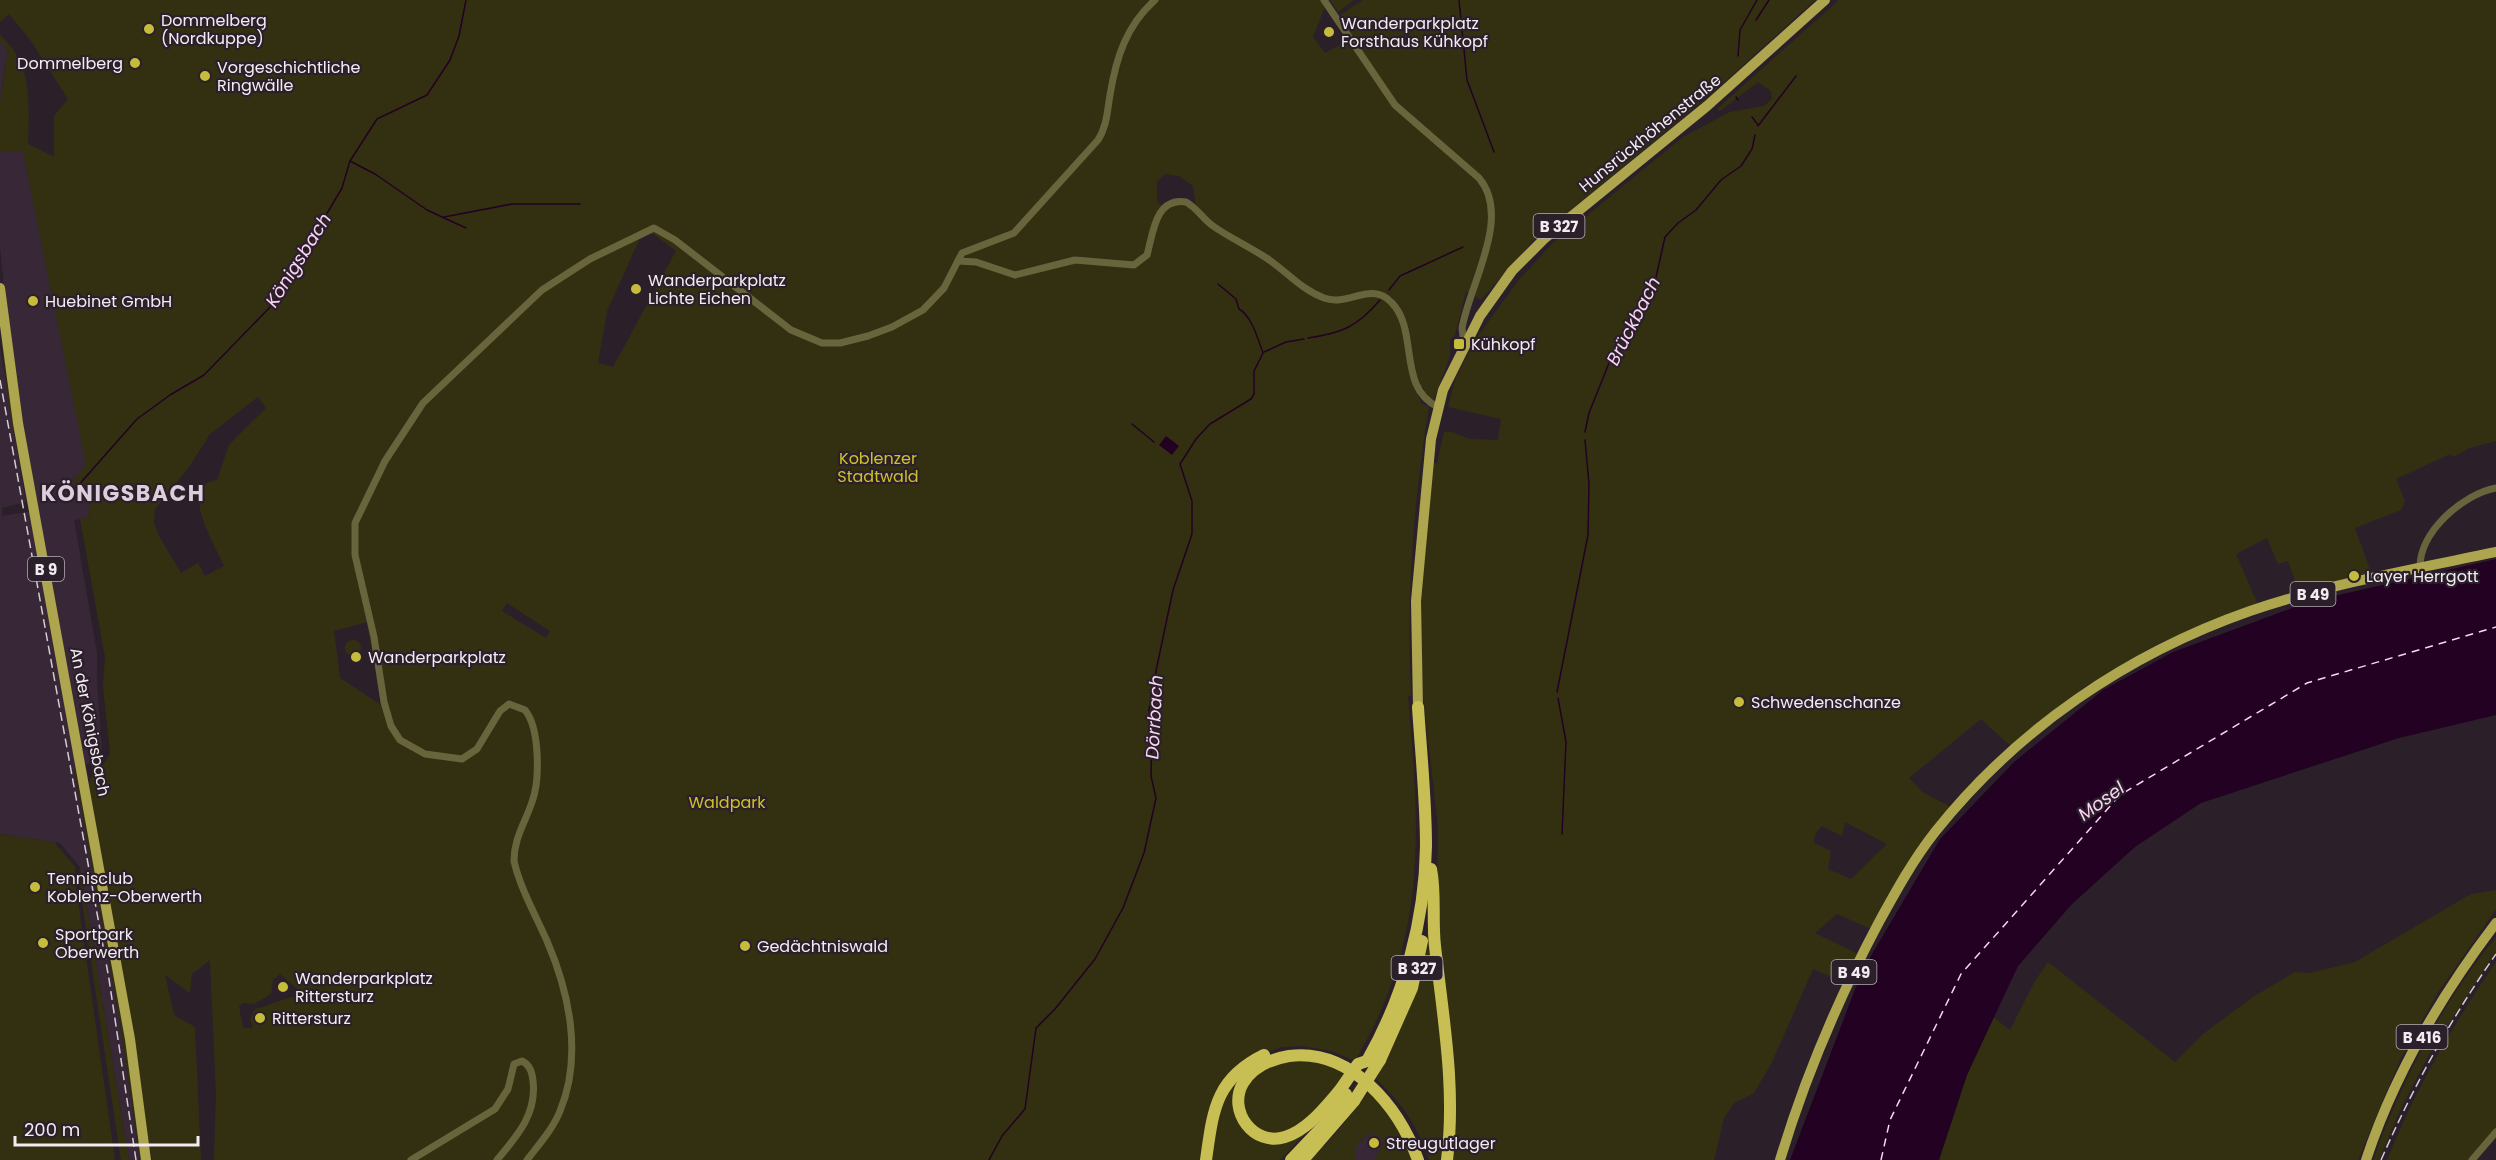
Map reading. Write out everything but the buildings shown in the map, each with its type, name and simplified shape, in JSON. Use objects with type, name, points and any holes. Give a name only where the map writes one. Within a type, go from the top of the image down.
[{"type":"highway","name":"B 327","points":[[1291,1160],[1328,1121],[1373,1059],[1412,988],[1423,934],[1431,868],[1429,792],[1418,707]]},
{"type":"highway","name":"B 327","points":[[1373,1059],[1402,984],[1416,932],[1426,847],[1418,707]]},
{"type":"highway","points":[[1431,868],[1434,943],[1445,1014],[1449,1071],[1447,1160]]},
{"type":"highway","points":[[1206,1160],[1213,1111],[1223,1090],[1233,1077],[1266,1054],[1298,1049],[1334,1055],[1363,1072],[1399,1110],[1411,1128],[1424,1160]]},
{"type":"highway","points":[[1347,1095],[1296,1132],[1280,1138],[1264,1137],[1255,1133],[1245,1123],[1239,1111],[1239,1092],[1258,1067],[1269,1061],[1298,1055],[1332,1060],[1354,1072],[1384,1101],[1405,1131],[1418,1160]]},
{"type":"highway","name":"B 327","points":[[1303,1160],[1347,1095]]},
{"type":"main road","name":"Hunsrückhöhenstraße","points":[[1418,707],[1415,636],[1417,570],[1427,468],[1438,407],[1468,338],[1496,293],[1545,238],[1707,106],[1825,0]]},
{"type":"main road","name":"An der Königsbach","points":[[0,289],[18,423],[130,1039],[147,1160]]},
{"type":"main road","name":"B 49","points":[[1780,1160],[1796,1107],[1828,1025],[1893,898],[1935,832],[2011,752],[2084,693],[2163,647],[2250,611],[2424,567],[2496,552]]},
{"type":"main road","name":"B 416","points":[[2366,1160],[2408,1063],[2442,1000],[2496,923]]},
{"type":"street","points":[[527,1160],[561,1109],[569,1072],[570,1050],[565,986],[514,861],[516,841],[536,791],[533,723],[522,707],[506,705],[477,749],[469,756],[457,759],[425,754],[400,740],[387,716],[374,637],[355,558],[354,533],[359,511],[385,461],[423,403],[539,292],[590,259],[654,228],[675,240],[786,327],[804,338],[822,343],[840,343],[892,327],[923,310],[944,288],[958,261],[970,248],[1014,234],[1098,140],[1106,122],[1114,72],[1123,41],[1155,0]]},
{"type":"street","points":[[1324,0],[1395,105],[1474,174],[1489,192],[1492,210],[1489,235],[1462,328],[1463,336],[1468,338]]},
{"type":"street","points":[[958,261],[981,263],[1004,274],[1015,275],[1075,260],[1134,265],[1146,258],[1152,230],[1166,206],[1178,201],[1186,202],[1214,226],[1268,259],[1298,284],[1321,296],[1341,300],[1373,292],[1386,297],[1402,318],[1410,367],[1420,393],[1426,401],[1438,407]]},
{"type":"street","points":[[2424,567],[2427,543],[2442,522],[2463,502],[2480,492],[2496,488]]},
{"type":"street","points":[[411,1160],[495,1109],[507,1093],[514,1064],[522,1061],[528,1065],[532,1076],[531,1110],[522,1129],[497,1160]]},
{"type":"street","points":[[2472,1160],[2496,1132]]},
{"type":"shaded area","points":[[0,43],[5,44],[7,52],[0,102]]},
{"type":"shaded area","points":[[0,151],[23,151],[87,465],[72,481],[84,488],[90,498],[88,518],[74,520],[97,653],[102,749],[93,762],[74,769],[120,1023],[140,1160],[129,1160],[80,867],[60,843],[0,834],[0,346],[26,502],[2,508],[2,516],[38,510],[11,353],[0,247]]},
{"type":"shaded area","points":[[1370,1132],[1385,1140],[1374,1160],[1355,1160],[1355,1148]]},
{"type":"green space","name":"Koblenzer Stadtwald","points":[[0,0],[1327,0],[1339,16],[1363,0],[1815,0],[1710,95],[1533,241],[1481,300],[1466,291],[1455,335],[1450,340],[1450,357],[1433,401],[1427,397],[1423,387],[1416,390],[1421,403],[1429,407],[1415,515],[1410,587],[1411,696],[1408,696],[1416,839],[1407,927],[1396,971],[1379,1016],[1355,1061],[1332,1051],[1303,1046],[1282,1047],[1257,1056],[1229,1077],[1203,1160],[214,1160],[216,1093],[210,960],[192,974],[190,993],[165,975],[174,1015],[195,1027],[201,1160],[152,1160],[89,784],[93,772],[104,764],[110,753],[103,686],[105,657],[80,519],[88,518],[90,498],[81,495],[84,488],[72,481],[86,465],[23,152],[0,151],[0,102],[7,53],[5,45],[0,43],[0,35],[11,46],[24,71],[29,114],[28,144],[54,157],[54,116],[68,99],[31,41],[9,14],[0,22]],"holes":[[[1325,7],[1349,40],[1325,53],[1313,37]],[[1165,174],[1179,176],[1193,186],[1196,205],[1178,199],[1162,206],[1157,201],[1157,182]],[[652,233],[676,251],[613,367],[598,363],[607,311],[640,238]],[[258,397],[266,408],[229,445],[217,480],[205,484],[200,492],[199,504],[202,517],[224,566],[205,576],[198,563],[181,573],[154,523],[155,509],[189,467],[210,434]],[[507,603],[550,631],[546,638],[502,611]],[[367,622],[381,705],[340,678],[334,631]],[[280,974],[298,990],[296,996],[255,1009],[250,1018],[253,1028],[243,1028],[239,1006],[243,1003],[254,1004],[271,994],[273,980]]]},
{"type":"green space","points":[[1330,0],[1354,0],[1338,12]]},
{"type":"green space","points":[[1839,0],[2496,0],[2496,441],[2469,448],[2453,457],[2450,454],[2396,479],[2405,501],[2401,510],[2355,528],[2371,572],[2357,576],[2356,574],[2351,575],[2351,578],[2300,593],[2288,561],[2278,564],[2267,538],[2236,554],[2258,605],[2159,643],[2083,688],[2012,747],[1981,719],[1909,778],[1922,792],[1951,807],[1871,929],[1837,914],[1815,933],[1858,954],[1843,982],[1813,969],[1772,1062],[1754,1093],[1734,1103],[1724,1118],[1714,1160],[1449,1160],[1437,903],[1438,827],[1423,696],[1420,605],[1433,463],[1437,463],[1444,432],[1452,432],[1469,439],[1498,440],[1501,419],[1448,407],[1455,380],[1475,340],[1518,281],[1551,245],[1683,137],[1730,112],[1764,106],[1772,99],[1771,91],[1758,82],[1720,111],[1717,109]],"holes":[[[1845,822],[1887,844],[1851,879],[1828,869],[1831,851],[1814,843],[1815,834],[1822,826],[1842,836]]]},
{"type":"green space","points":[[0,331],[28,503],[10,413]]},
{"type":"green space","points":[[353,640],[361,648],[353,656],[345,648]]},
{"type":"green space","points":[[78,767],[128,1042],[143,1160],[140,1160],[120,1023],[74,768]]},
{"type":"green space","name":"Sportpark Oberwerth","points":[[0,834],[54,842],[75,867],[75,881],[115,1160],[0,1160]]},
{"type":"green space","points":[[80,867],[129,1160],[121,1160],[79,881]]},
{"type":"green space","points":[[2496,890],[2496,909],[2437,994],[2400,1060],[2358,1160],[1939,1160],[1967,1075],[1993,1017],[2010,1030],[2035,981],[2048,962],[2175,1062],[2203,1034],[2253,997],[2295,972],[2310,973],[2355,962],[2471,894]]},
{"type":"green space","points":[[1429,924],[1445,1057],[1442,1160],[1429,1160],[1408,1116],[1394,1097],[1376,1079],[1394,1043],[1409,1004]]},
{"type":"green space","points":[[2496,937],[2496,951],[2428,1056],[2401,1108],[2379,1160],[2373,1160],[2384,1130],[2425,1043],[2458,988]]},
{"type":"green space","points":[[2496,962],[2496,1137],[2476,1160],[2387,1160],[2436,1058]]},
{"type":"green space","points":[[1303,1058],[1348,1072],[1339,1085],[1297,1129],[1267,1136],[1248,1123],[1242,1094],[1260,1069]]},
{"type":"green space","points":[[1240,1073],[1237,1094],[1257,1137],[1313,1126],[1280,1160],[1208,1160],[1213,1120]]},
{"type":"green space","points":[[1370,1090],[1390,1111],[1416,1160],[1374,1160],[1385,1140],[1370,1132],[1355,1148],[1355,1160],[1311,1160],[1337,1132]]},
{"type":"water","points":[[1166,436],[1179,446],[1172,455],[1159,445]]},
{"type":"water","name":"Mosel","points":[[2496,559],[2496,715],[2399,738],[2201,803],[2135,847],[2072,904],[2018,966],[1967,1075],[1939,1160],[1790,1160],[1862,971],[1940,839],[2014,762],[2103,690],[2173,652],[2308,602]]},
{"type":"waterway","name":"Königsbach","points":[[76,488],[137,419],[170,395],[204,375],[274,303],[342,188],[350,161],[377,119],[427,95],[450,60],[459,36],[466,0]]},
{"type":"waterway","points":[[1459,0],[1467,80],[1494,152]]},
{"type":"waterway","points":[[1738,56],[1740,30],[1757,0]]},
{"type":"waterway","points":[[1756,20],[1769,0]]},
{"type":"waterway","name":"Brückbach","points":[[1758,126],[1796,76]]},
{"type":"waterway","points":[[1752,117],[1758,125]]},
{"type":"waterway","name":"Brückbach","points":[[1585,432],[1589,413],[1619,338],[1631,325],[1656,277],[1665,237],[1678,223],[1696,210],[1721,180],[1741,166],[1752,149],[1755,135]]},
{"type":"waterway","points":[[350,161],[375,174],[427,210],[466,228]]},
{"type":"waterway","points":[[444,217],[512,204],[580,204]]},
{"type":"waterway","points":[[1389,290],[1400,276],[1463,247]]},
{"type":"waterway","name":"Dörrbach","points":[[989,1160],[1002,1136],[1025,1109],[1036,1028],[1055,1009],[1095,959],[1123,908],[1144,853],[1156,798],[1151,776],[1152,734],[1149,710],[1152,690],[1173,590],[1192,534],[1192,501],[1180,464],[1196,439],[1210,424],[1251,399],[1254,394],[1254,371],[1263,353],[1248,317],[1239,309],[1236,299],[1218,284]]},
{"type":"waterway","points":[[1308,338],[1340,331],[1356,323],[1380,300]]},
{"type":"waterway","points":[[1264,352],[1286,342],[1304,339]]},
{"type":"waterway","points":[[1132,424],[1154,442]]},
{"type":"waterway","name":"Brückbach","points":[[1557,692],[1588,535],[1589,484],[1585,440]]},
{"type":"waterway","name":"Brückbach","points":[[1558,698],[1566,742],[1562,834]]},
{"type":"ferry route","points":[[1881,1160],[1890,1120],[1961,974],[2120,795],[2307,683],[2496,627]]},
{"type":"railway","points":[[0,380],[109,979],[136,1160]]},
{"type":"railway","points":[[2381,1160],[2433,1054],[2496,954]]},
{"type":"place","name":"Dommelberg (Nordkuppe)","points":[[149,29]]},
{"type":"place","name":"Wanderparkplatz Forsthaus Kühkopf","points":[[1329,32]]},
{"type":"place","name":"Dommelberg","points":[[135,63]]},
{"type":"place","name":"Vorgeschichtliche Ringwälle","points":[[205,76]]},
{"type":"place","name":"Wanderparkplatz Lichte Eichen","points":[[636,289]]},
{"type":"place","name":"Huebinet GmbH","points":[[33,301]]},
{"type":"place","name":"Kühkopf","points":[[1459,344]]},
{"type":"place","name":"Layer Herrgott","points":[[2354,576]]},
{"type":"place","name":"Wanderparkplatz","points":[[356,657]]},
{"type":"place","name":"Schwedenschanze","points":[[1739,702]]},
{"type":"place","name":"Tennisclub Koblenz-Oberwerth","points":[[35,887]]},
{"type":"place","name":"Sportpark Oberwerth","points":[[43,943]]},
{"type":"place","name":"Gedächtniswald","points":[[745,946]]},
{"type":"place","name":"Wanderparkplatz Rittersturz","points":[[283,987]]},
{"type":"place","name":"Rittersturz","points":[[260,1018]]},
{"type":"place","name":"Streugutlager","points":[[1374,1143]]},
{"type":"district","name":"KÖNIGSBACH","points":[[123,493]]},
{"type":"park label","name":"Waldpark","points":[[727,802]]}]
